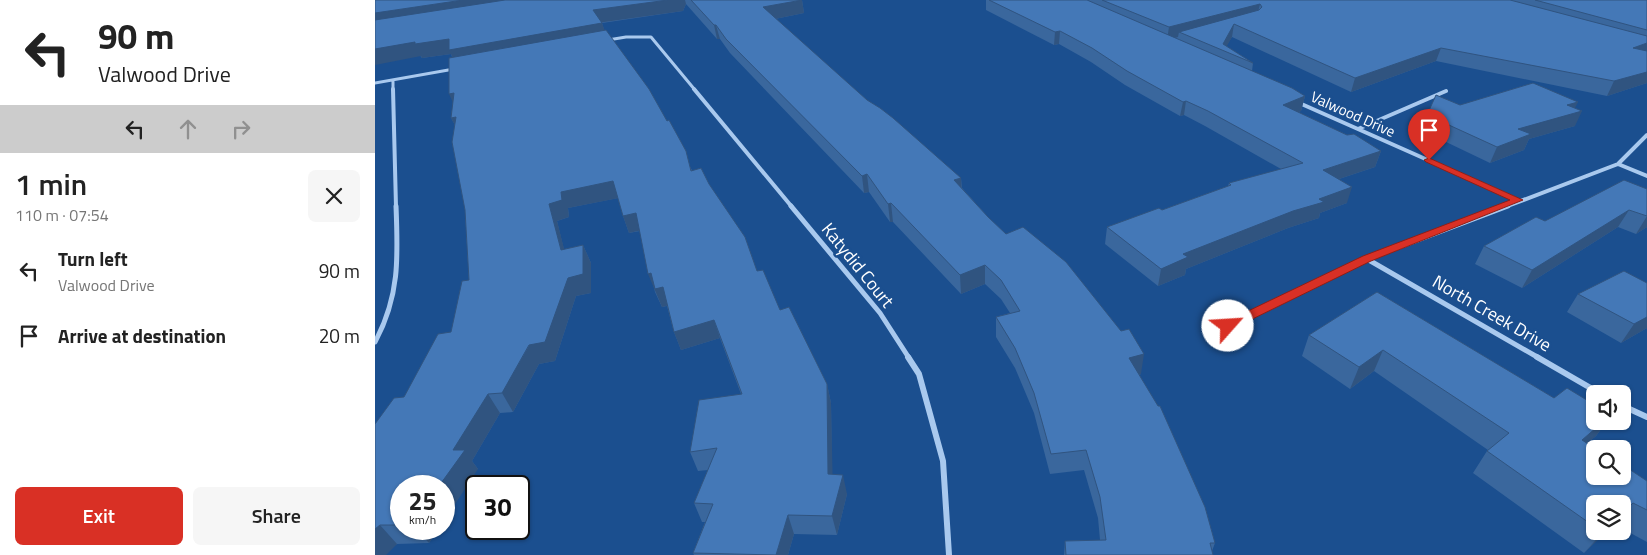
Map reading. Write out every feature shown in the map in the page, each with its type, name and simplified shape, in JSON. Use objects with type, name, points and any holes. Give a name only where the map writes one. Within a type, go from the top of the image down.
[{"type":"street","name":"Katydid Court","points":[[603,41],[626,37],[651,37],[881,313],[919,374],[943,461],[949,555]]},
{"type":"street","points":[[375,84],[460,68]]},
{"type":"street","points":[[375,342],[387,320],[398,266],[393,80]]},
{"type":"street","points":[[1357,129],[1446,91]]},
{"type":"street","name":"Valwood Drive","points":[[1295,100],[1518,200]]},
{"type":"street","points":[[1228,326],[1367,259],[1518,200],[1618,164],[1647,135]]},
{"type":"street","points":[[1618,164],[1647,176]]},
{"type":"street","name":"North Creek Drive","points":[[1367,259],[1586,385]]},
{"type":"street","points":[[1631,410],[1647,417]]},
{"type":"building","points":[[375,0],[463,0],[375,13]]},
{"type":"building","points":[[505,0],[668,0],[593,10],[602,23],[449,50],[449,39],[415,44],[415,42],[375,49],[375,20]]},
{"type":"building","points":[[691,0],[802,0],[763,7],[867,100],[893,118],[961,178],[954,180],[1006,234],[1023,227],[1066,262],[1121,331],[1129,329],[1144,354],[1129,358],[1158,406],[1160,406],[1205,507],[1215,543],[1210,543],[1213,555],[1066,555],[1065,541],[1106,540],[1100,497],[1086,450],[1051,454],[1034,393],[1015,348],[996,317],[1020,311],[1001,280],[985,265],[960,275],[891,203],[888,204],[867,174],[862,176],[726,39],[716,25]]},
{"type":"building","points":[[989,0],[1087,0],[1292,88],[1305,96],[1283,105],[1347,135],[1354,134],[1381,151],[1323,170],[1352,187],[1319,199],[1324,202],[1293,211],[1183,254],[1188,257],[1161,269],[1107,227],[1159,208],[1162,210],[1231,185],[1229,183],[1303,163],[1208,111],[1186,101],[1183,102],[1060,31],[1055,32]]},
{"type":"building","points":[[1102,0],[1510,0],[1647,36],[1647,43],[1633,48],[1647,51],[1647,72],[1614,81],[1441,48],[1355,78],[1234,24],[1223,44],[1253,63],[1179,32],[1259,10],[1262,7],[1260,4],[1169,27]]},
{"type":"building","points":[[1535,0],[1647,0],[1647,30]]},
{"type":"building","points":[[606,30],[649,89],[667,121],[669,120],[686,151],[691,171],[701,168],[709,184],[745,237],[757,271],[763,270],[780,310],[789,307],[827,384],[828,474],[843,475],[832,516],[788,515],[776,555],[693,553],[713,504],[694,503],[717,448],[690,452],[699,400],[742,394],[714,320],[674,332],[663,287],[655,289],[651,273],[648,274],[636,213],[623,216],[613,181],[561,192],[562,200],[549,204],[561,250],[583,245],[583,274],[568,278],[545,342],[529,345],[502,393],[488,394],[453,450],[465,450],[447,475],[390,475],[390,525],[380,525],[375,529],[375,424],[394,398],[404,397],[438,334],[451,332],[462,281],[469,280],[465,210],[452,142],[456,117],[451,118],[454,93],[449,94],[449,58]]},
{"type":"building","points":[[1533,83],[1578,102],[1567,105],[1582,111],[1518,129],[1531,134],[1497,147],[1427,115],[1436,95],[1460,105]]},
{"type":"building","points":[[1624,180],[1647,189],[1647,216],[1629,210],[1532,270],[1484,246],[1536,217],[1545,221]]},
{"type":"building","points":[[1624,271],[1647,283],[1647,317],[1634,324],[1578,294]]},
{"type":"building","points":[[1377,292],[1554,398],[1567,388],[1586,400],[1586,430],[1594,430],[1582,440],[1586,443],[1586,485],[1631,485],[1631,470],[1647,481],[1647,510],[1633,503],[1631,505],[1631,495],[1586,495],[1586,521],[1487,451],[1509,433],[1383,350],[1359,367],[1309,335]]},
{"type":"route","points":[[1228,326],[1367,259],[1518,200],[1429,160]]}]
